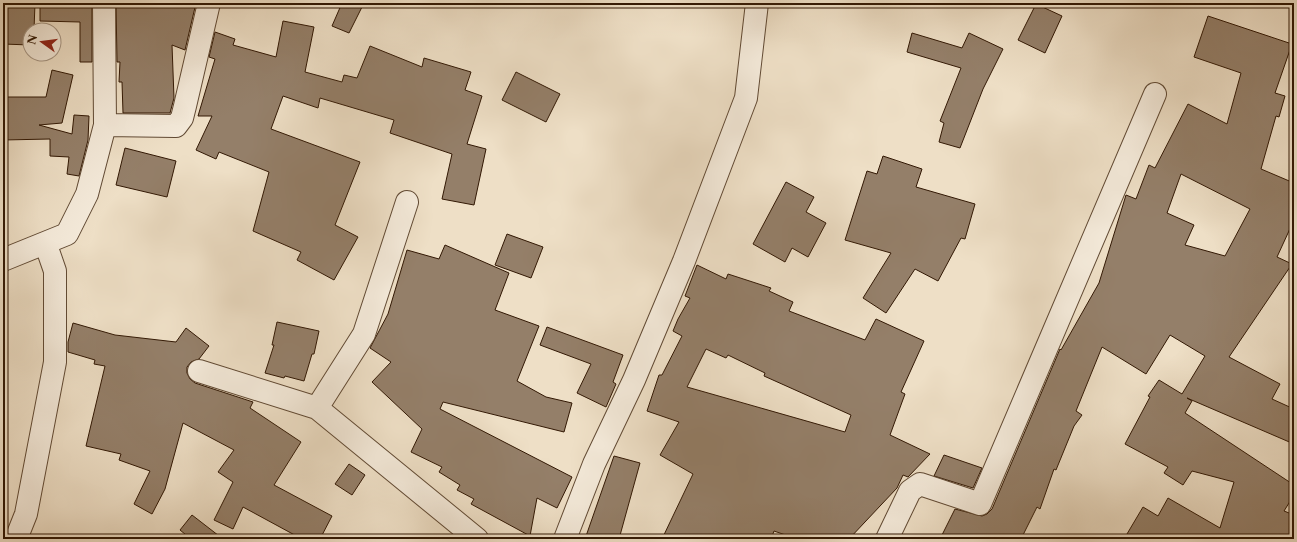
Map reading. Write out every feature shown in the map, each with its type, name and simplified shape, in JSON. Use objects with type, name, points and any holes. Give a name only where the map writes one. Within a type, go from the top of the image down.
[{"type":"street","points":[[3,260],[67,234],[87,194],[105,125],[104,3]]},
{"type":"street","points":[[105,125],[176,126],[182,118],[209,3]]},
{"type":"street","points":[[564,539],[594,464],[634,380],[684,261],[746,98],[757,3]]},
{"type":"street","points":[[887,539],[910,491],[920,484],[980,504],[1155,94]]},
{"type":"street","points":[[317,408],[364,334],[407,202]]},
{"type":"street","points":[[16,539],[26,514],[55,362],[55,271],[46,245],[41,245]]},
{"type":"street","points":[[199,371],[317,408],[477,539]]},
{"type":"building","points":[[3,3],[35,3],[34,22],[22,22],[22,45],[3,44]]},
{"type":"building","points":[[40,3],[92,3],[92,62],[80,62],[80,22],[40,21]]},
{"type":"building","points":[[116,3],[196,3],[185,50],[172,45],[174,98],[170,113],[123,113],[122,82],[119,82],[120,62],[117,62]]},
{"type":"building","points":[[342,3],[364,3],[349,33],[332,26]]},
{"type":"building","points":[[1036,4],[1062,16],[1045,53],[1018,40]]},
{"type":"building","points":[[1208,16],[1292,44],[1275,93],[1285,96],[1279,117],[1276,116],[1261,169],[1294,183],[1294,220],[1277,257],[1292,264],[1229,357],[1280,384],[1272,399],[1294,409],[1294,444],[1187,398],[1192,401],[1185,413],[1294,485],[1294,495],[1284,511],[1294,515],[1294,539],[1124,539],[1143,507],[1158,516],[1168,498],[1220,528],[1234,482],[1192,471],[1183,485],[1164,473],[1168,467],[1125,444],[1150,397],[1148,396],[1159,380],[1182,394],[1205,356],[1170,335],[1146,374],[1102,347],[1076,411],[1082,415],[1074,426],[1056,470],[1054,469],[1040,509],[1037,507],[1021,539],[940,539],[955,509],[982,516],[987,514],[992,509],[1060,349],[1061,350],[1099,283],[1126,195],[1136,199],[1149,165],[1155,168],[1188,104],[1227,124],[1241,73],[1194,57]],"holes":[[[1181,174],[1250,209],[1225,256],[1185,245],[1194,225],[1167,213]]]},
{"type":"building","points":[[283,21],[314,27],[305,72],[342,82],[344,75],[357,78],[370,46],[422,67],[424,58],[471,72],[465,90],[482,96],[467,144],[486,149],[474,205],[442,199],[452,154],[390,133],[394,120],[320,98],[318,108],[283,96],[271,129],[360,162],[335,225],[358,237],[334,280],[297,260],[301,252],[253,231],[269,172],[219,152],[216,159],[196,150],[212,116],[198,116],[215,59],[209,57],[215,32],[235,39],[233,45],[276,57]]},
{"type":"building","points":[[912,33],[962,48],[969,33],[1003,49],[983,89],[960,148],[939,142],[944,123],[940,121],[961,68],[907,52]]},
{"type":"building","points":[[52,70],[73,75],[62,123],[39,125],[72,134],[74,115],[89,116],[88,140],[79,176],[67,174],[69,157],[50,156],[50,139],[3,140],[3,97],[46,97]]},
{"type":"building","points":[[516,72],[560,94],[546,122],[502,100]]},
{"type":"building","points":[[125,148],[176,161],[167,197],[116,185]]},
{"type":"building","points":[[883,156],[922,169],[916,187],[975,204],[965,239],[961,238],[938,281],[915,269],[886,313],[863,298],[891,253],[845,240],[867,171],[877,174]]},
{"type":"building","points":[[786,182],[814,197],[806,212],[826,223],[808,257],[792,248],[785,262],[753,244]]},
{"type":"building","points":[[507,234],[543,247],[531,278],[495,265]]},
{"type":"building","points":[[445,245],[509,273],[495,310],[539,326],[517,381],[546,397],[572,403],[564,432],[443,402],[440,409],[572,477],[557,508],[537,498],[530,536],[471,504],[474,499],[457,490],[460,485],[439,472],[442,467],[411,452],[422,429],[372,382],[391,362],[370,348],[388,314],[407,250],[439,259]]},
{"type":"building","points":[[697,265],[726,279],[728,274],[771,288],[769,291],[793,302],[789,311],[865,340],[876,319],[924,341],[901,392],[905,394],[890,435],[930,454],[908,477],[903,475],[897,488],[849,539],[797,539],[774,531],[771,539],[662,539],[693,474],[660,455],[679,422],[647,411],[659,375],[662,375],[682,336],[673,331],[690,298],[685,296]],"holes":[[[706,349],[726,358],[728,355],[765,373],[764,376],[851,415],[845,432],[687,387]]]},
{"type":"building","points":[[277,322],[319,331],[314,354],[312,354],[304,381],[265,373],[274,345],[272,345]]},
{"type":"building","points":[[73,323],[115,335],[176,342],[186,328],[209,346],[199,359],[191,362],[187,367],[187,373],[190,379],[195,383],[253,402],[250,408],[301,442],[274,485],[332,516],[320,539],[302,539],[243,507],[233,529],[214,520],[233,482],[218,472],[234,450],[183,423],[165,489],[152,514],[134,504],[150,471],[119,460],[121,454],[86,446],[105,366],[94,364],[95,360],[68,352],[68,342]]},
{"type":"building","points":[[547,327],[623,355],[613,382],[616,384],[606,407],[577,393],[591,364],[540,345]]},
{"type":"building","points":[[944,455],[982,468],[973,488],[934,476]]},
{"type":"building","points":[[614,456],[640,463],[619,539],[585,539]]},
{"type":"building","points":[[349,464],[365,475],[352,495],[335,484]]},
{"type":"building","points":[[192,515],[223,539],[191,539],[180,530]]}]
